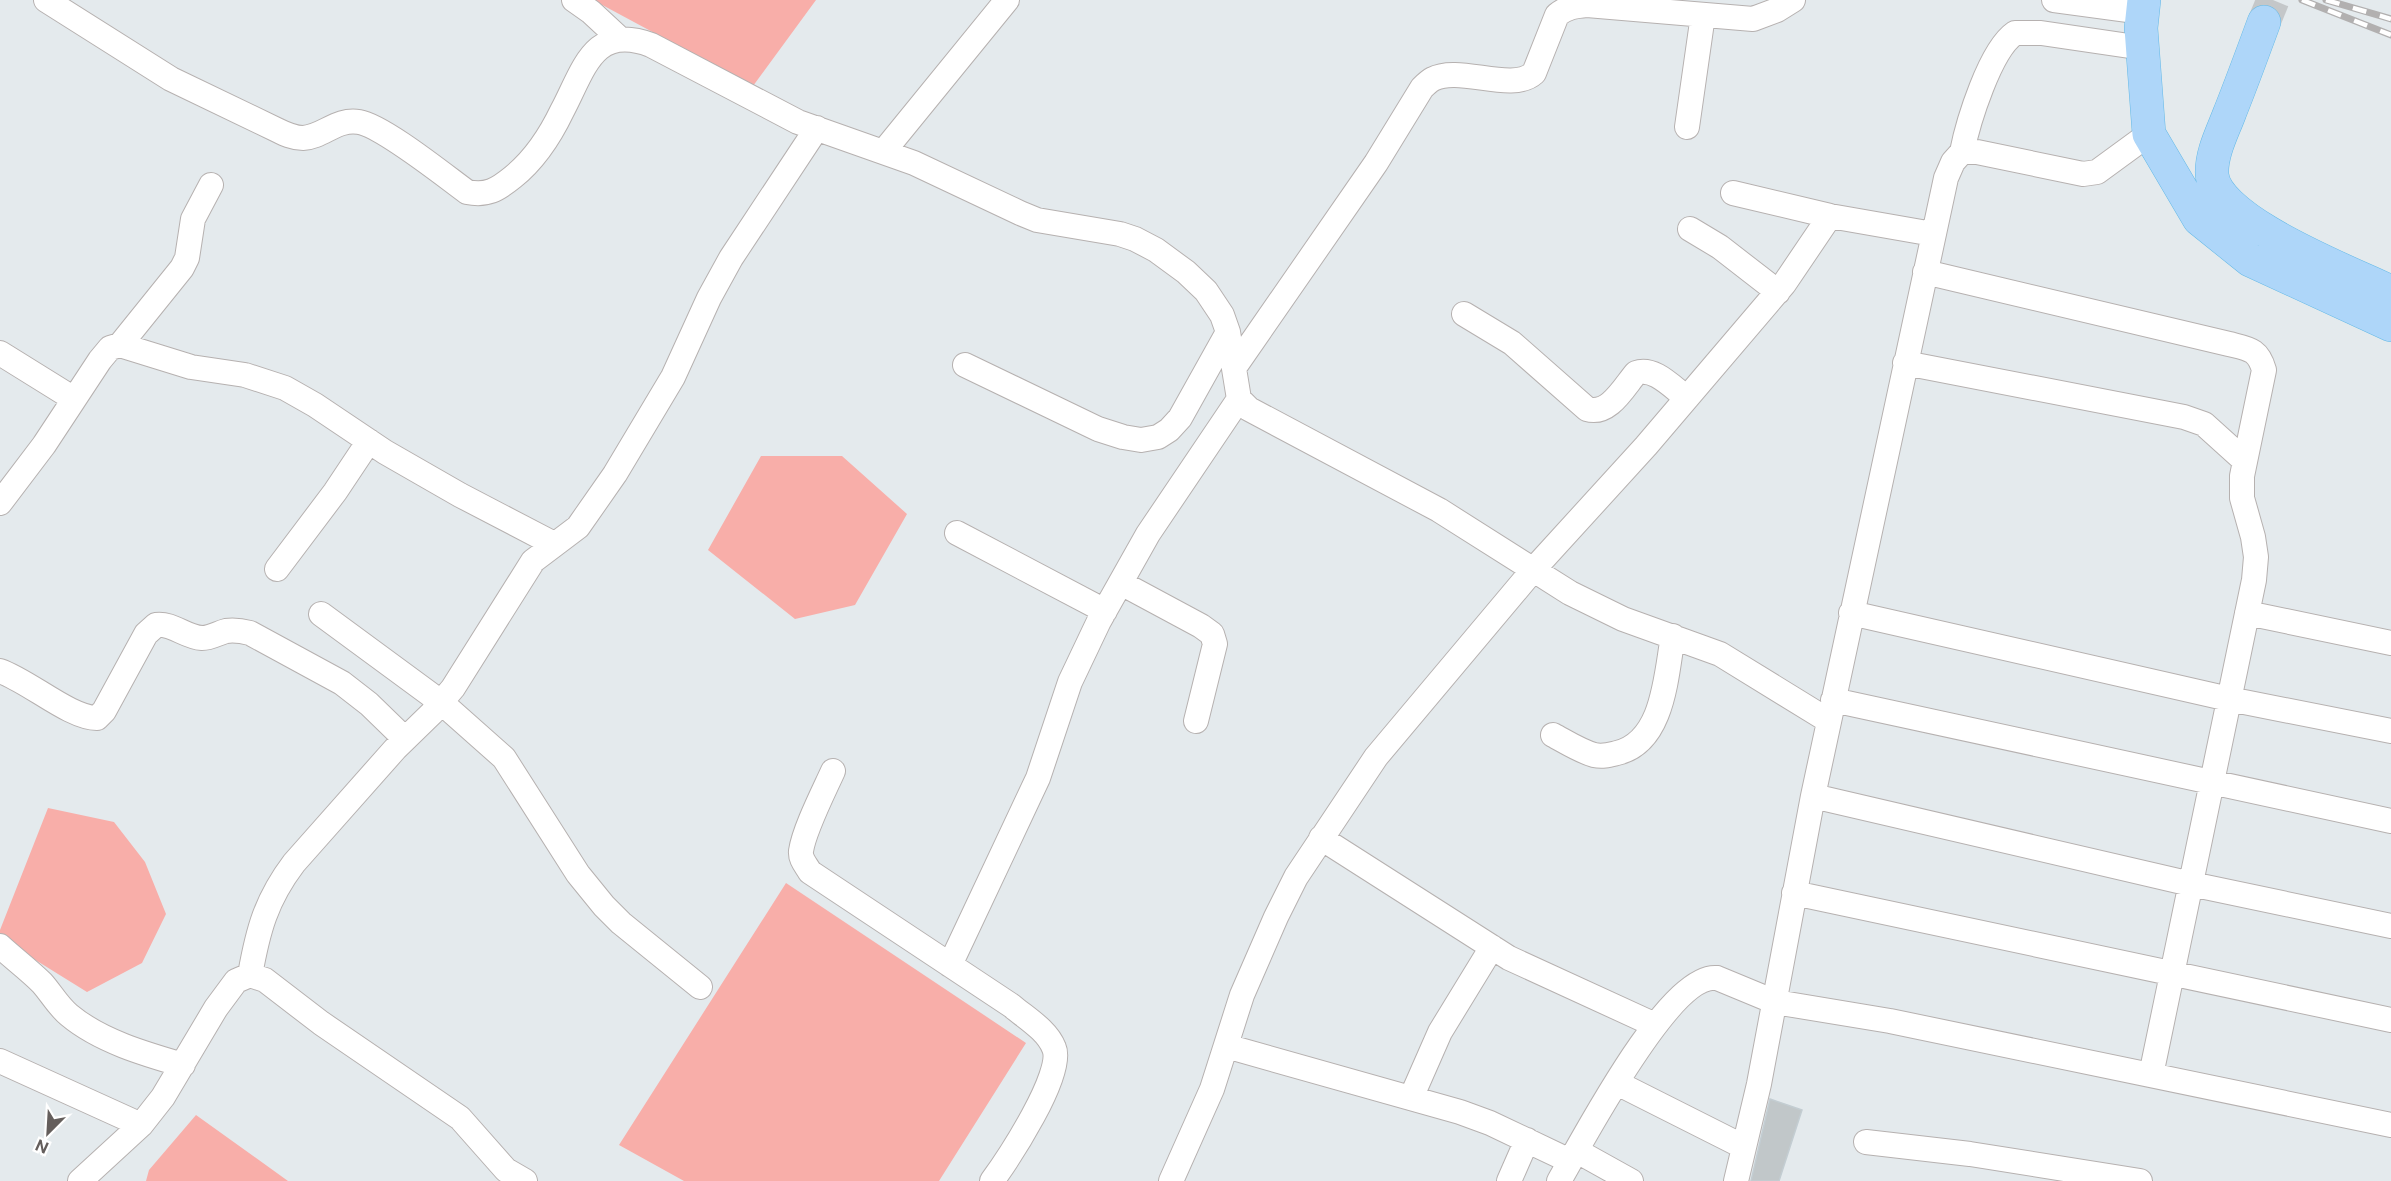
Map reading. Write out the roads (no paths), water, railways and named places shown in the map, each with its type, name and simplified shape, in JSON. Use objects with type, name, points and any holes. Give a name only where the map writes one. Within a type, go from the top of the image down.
[{"type":"main road","points":[[2144,6],[2141,28],[2149,134],[2199,219],[2250,260],[2391,325]]},
{"type":"main road","points":[[2264,22],[2217,148],[2212,175],[2220,191],[2235,210],[2257,227],[2391,292]]},
{"type":"main road","points":[[2167,167],[2192,176],[2220,191]]},
{"type":"street","points":[[45,0],[171,79],[290,136],[303,138],[346,121],[361,122],[378,130],[467,192],[479,194],[491,193],[505,184],[533,157],[562,112],[588,60],[597,50],[619,39],[635,39],[651,45],[798,122],[884,151],[1037,220],[1135,239],[1156,250],[1186,272],[1206,291],[1222,315],[1228,332],[1239,399],[1263,418],[1439,510],[1570,593],[1623,619],[1720,654],[1831,710],[2391,820]]},
{"type":"street","points":[[574,0],[591,12],[619,39]]},
{"type":"street","points":[[884,151],[1007,0]]},
{"type":"street","points":[[1234,368],[1376,163],[1422,88],[1433,78],[1451,75],[1498,80],[1528,78],[1534,73],[1557,15],[1573,6],[1587,5],[1753,19],[1777,10],[1792,0]]},
{"type":"street","points":[[2054,0],[2144,6]]},
{"type":"street","points":[[1687,127],[1702,15]]},
{"type":"street","points":[[1736,1181],[1759,1084],[1794,893],[1851,613],[1946,178],[1953,162],[1962,152],[1967,126],[1999,48],[2015,33],[2041,33],[2143,48]]},
{"type":"street","points":[[250,975],[262,917],[279,883],[294,863],[405,739],[442,703],[533,561],[583,521],[615,474],[673,377],[709,298],[731,258],[817,128]]},
{"type":"street","points":[[1962,152],[1977,152],[2083,174],[2097,172],[2149,134]]},
{"type":"street","points":[[0,503],[44,445],[100,360],[111,348],[120,345],[182,268],[187,258],[193,219],[211,185]]},
{"type":"street","points":[[1733,193],[1830,216],[1933,234]]},
{"type":"street","points":[[1171,1181],[1212,1089],[1242,995],[1276,917],[1296,877],[1376,756],[1533,570],[1646,446],[1778,292],[1830,216]]},
{"type":"street","points":[[1690,229],[1720,247],[1778,292]]},
{"type":"street","points":[[1925,272],[2252,350],[2261,358],[2264,370],[2242,476],[2242,498],[2256,557],[2254,580],[2151,1075]]},
{"type":"street","points":[[1464,314],[1512,343],[1587,409],[1595,412],[1604,409],[1636,373],[1642,371],[1661,378],[1687,398]]},
{"type":"street","points":[[965,364],[1098,429],[1141,440],[1158,437],[1169,430],[1180,418],[1228,332]]},
{"type":"street","points":[[120,345],[191,367],[264,380],[285,388],[460,495],[554,544]]},
{"type":"street","points":[[0,352],[74,399]]},
{"type":"street","points":[[1905,363],[2184,417],[2204,424],[2245,461]]},
{"type":"street","points":[[950,965],[1038,778],[1070,682],[1105,611],[1149,534],[1239,399]]},
{"type":"street","points":[[278,569],[335,492],[369,441]]},
{"type":"street","points":[[957,533],[1105,611]]},
{"type":"street","points":[[1120,583],[1202,626],[1212,634],[1215,644],[1196,722]]},
{"type":"street","points":[[1851,613],[2229,699],[2391,731]]},
{"type":"street","points":[[321,614],[442,703],[504,758],[578,874],[604,906],[621,924],[700,987]]},
{"type":"street","points":[[2247,614],[2391,643]]},
{"type":"street","points":[[0,671],[16,677],[74,711],[89,718],[97,718],[104,711],[146,634],[156,625],[171,626],[195,637],[204,638],[225,631],[239,631],[250,633],[342,683],[369,704],[405,739]]},
{"type":"street","points":[[1553,735],[1581,750],[1604,756],[1626,751],[1640,743],[1649,730],[1657,711],[1673,636]]},
{"type":"street","points":[[833,771],[812,818],[801,851],[803,862],[810,872],[1012,1006],[1040,1029],[1054,1047],[1057,1059],[1053,1072],[1021,1138],[992,1181]]},
{"type":"street","points":[[1813,796],[2190,884],[2391,926]]},
{"type":"street","points":[[1321,838],[1492,947],[1531,968],[1655,1025]]},
{"type":"street","points":[[1794,893],[2391,1020]]},
{"type":"street","points":[[0,946],[41,982],[68,1014],[76,1020],[141,1053],[183,1065]]},
{"type":"street","points":[[1412,1098],[1440,1032],[1492,947]]},
{"type":"street","points":[[80,1181],[141,1125],[164,1097],[216,1008],[236,981],[250,975],[265,980],[321,1023],[460,1118],[506,1170],[525,1181]]},
{"type":"street","points":[[1568,1164],[1637,1049],[1655,1025],[1685,993],[1710,977],[1775,1002],[1890,1021],[2391,1125]]},
{"type":"street","points":[[1226,1046],[1470,1115],[1527,1140],[1568,1164],[1631,1181]]},
{"type":"street","points":[[0,1061],[141,1125]]},
{"type":"street","points":[[1617,1083],[1744,1148]]},
{"type":"street","points":[[1509,1181],[1527,1140]]},
{"type":"street","points":[[1866,1142],[2004,1159],[2140,1181]]},
{"type":"tunnel","points":[[2264,22],[2273,0]]},
{"type":"railway","points":[[2302,0],[2391,35]]},
{"type":"railway","points":[[2326,0],[2391,19]]}]
